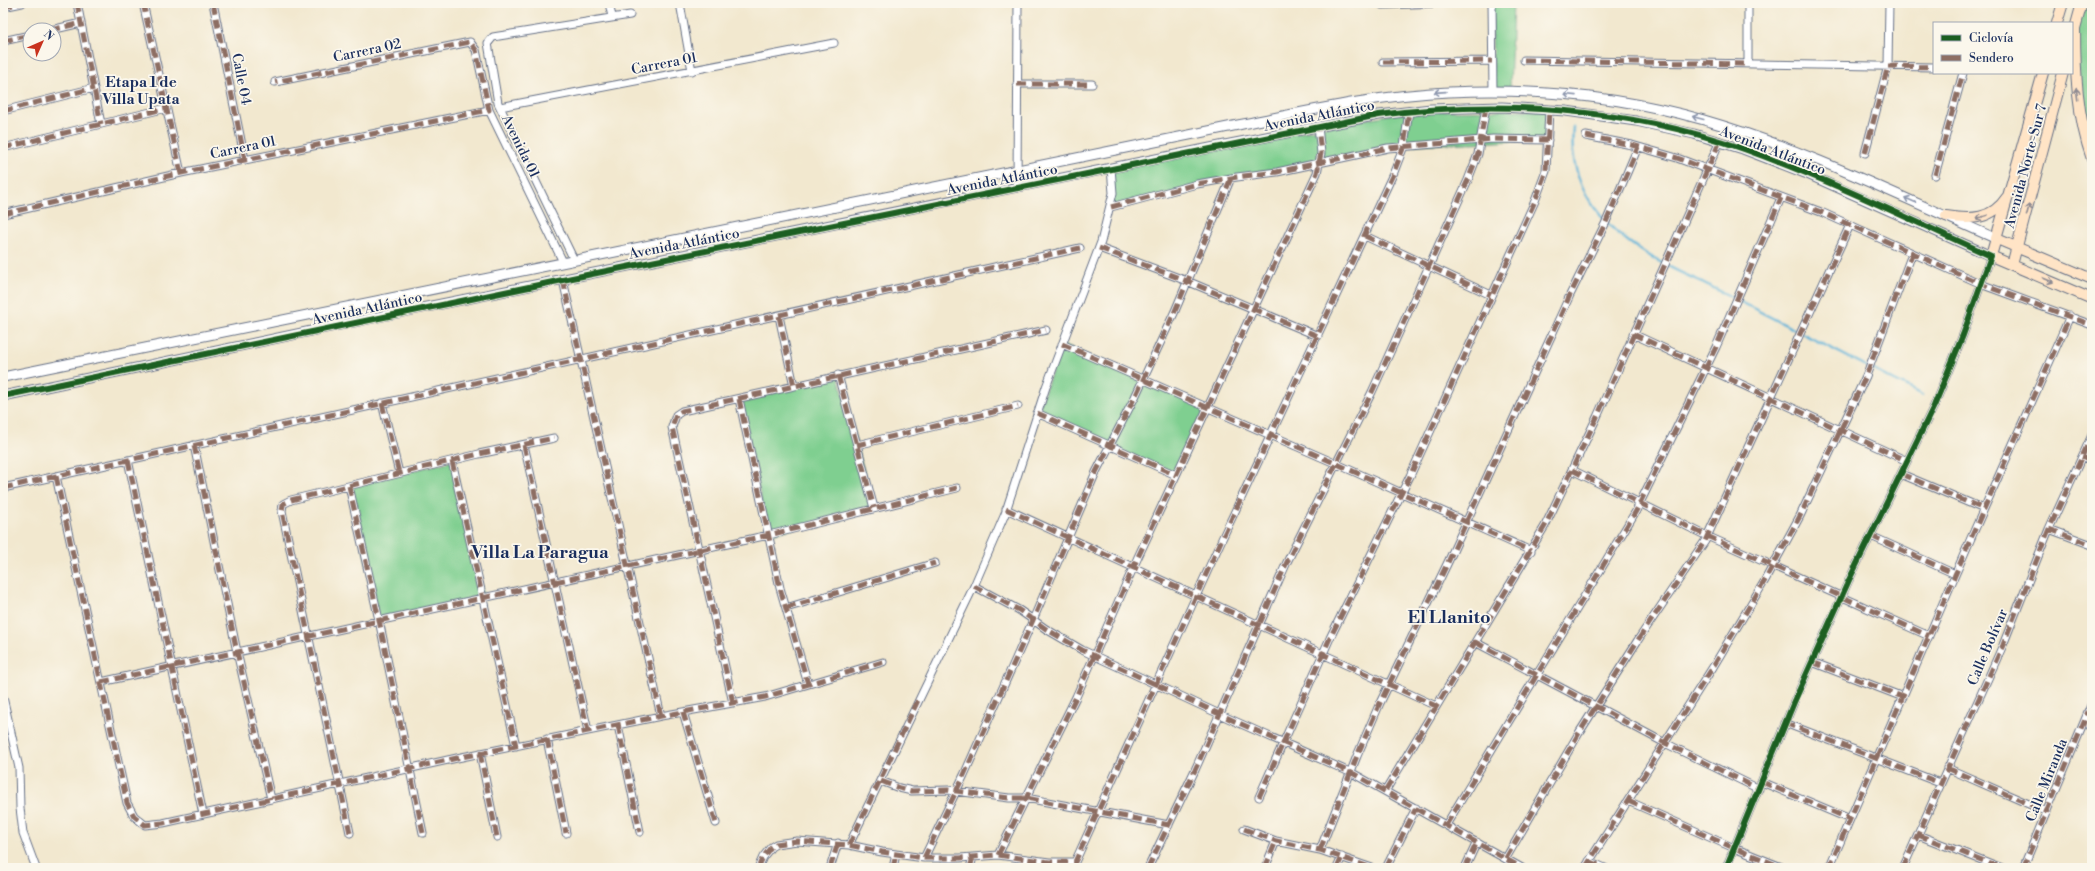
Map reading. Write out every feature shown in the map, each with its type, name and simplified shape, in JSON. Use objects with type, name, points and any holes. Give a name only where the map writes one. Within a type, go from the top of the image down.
[{"type":"main road","points":[[2057,22],[2063,3]]},
{"type":"main road","points":[[2073,36],[2082,3]]},
{"type":"main road","points":[[2075,27],[2075,65],[2079,110],[2092,159]]},
{"type":"main road","name":"Avenida Norte-Sur 7","points":[[1991,256],[2044,74]]},
{"type":"main road","name":"Avenida Norte-Sur 7","points":[[2012,265],[2018,248],[2063,74]]},
{"type":"main road","points":[[1946,216],[1964,219],[1980,218],[1996,210],[2010,194]]},
{"type":"main road","name":"Avenida Atlántico","points":[[1997,239],[2092,279]]},
{"type":"main road","points":[[1991,256],[2092,299]]},
{"type":"street","points":[[3,7],[22,3]]},
{"type":"street","points":[[77,3],[101,124]]},
{"type":"street","points":[[143,3],[181,173]]},
{"type":"street","name":"Calle 04","points":[[213,3],[245,160]]},
{"type":"street","points":[[609,3],[612,16],[630,15]]},
{"type":"street","points":[[680,3],[692,71]]},
{"type":"street","points":[[1017,188],[1018,3]]},
{"type":"street","points":[[1382,5],[1443,3]]},
{"type":"street","points":[[1492,3],[1493,91]]},
{"type":"street","points":[[1748,3],[1748,64]]},
{"type":"street","points":[[1864,153],[1888,66],[1889,3]]},
{"type":"street","name":"Avenida 01","points":[[574,260],[500,107],[494,87],[487,46],[490,39],[493,37],[612,16]]},
{"type":"street","points":[[62,27],[81,23]]},
{"type":"street","points":[[3,41],[22,37]]},
{"type":"street","name":"Avenida 01","points":[[465,42],[470,42],[476,50],[489,110],[563,262]]},
{"type":"street","name":"Carrera 02","points":[[275,82],[465,42]]},
{"type":"street","name":"Carrera 01","points":[[500,107],[834,43]]},
{"type":"street","points":[[1524,60],[1933,67]]},
{"type":"street","points":[[1383,62],[1492,61]]},
{"type":"street","points":[[1934,175],[1963,74]]},
{"type":"street","points":[[1017,84],[1092,84]]},
{"type":"street","points":[[3,111],[94,88]]},
{"type":"street","name":"Avenida Atlántico","points":[[3,377],[1016,170],[1377,99],[1434,93],[1493,91],[1535,92],[1590,97],[1651,107],[1703,119],[1790,149],[1997,239]]},
{"type":"street","points":[[1148,868],[1220,714],[1288,562],[1372,392],[1428,265],[1474,167],[1486,107]]},
{"type":"street","name":"Avenida Atlántico","points":[[3,396],[1111,168],[1318,127],[1409,111],[1486,107],[1549,110],[1636,122],[1720,141],[1805,173],[1991,256]]},
{"type":"street","points":[[3,148],[167,108]]},
{"type":"street","name":"Carrera 01","points":[[3,214],[181,173],[489,110]]},
{"type":"street","points":[[1259,797],[1282,742],[1401,493],[1542,183],[1546,171],[1549,110]]},
{"type":"street","points":[[758,868],[767,851],[776,844],[797,841],[850,844],[896,854],[924,858],[998,855],[1038,864],[1074,862],[1196,595],[1365,236],[1404,146],[1409,111]]},
{"type":"street","points":[[998,855],[1056,741],[1176,475],[1321,163],[1318,127]]},
{"type":"street","points":[[1586,136],[1638,147],[1708,170],[1850,225],[1982,284],[2092,325]]},
{"type":"street","points":[[1111,207],[1196,184],[1277,172],[1371,151],[1404,146],[1480,140],[1548,140]]},
{"type":"street","points":[[1386,790],[1531,551],[1572,470],[1720,141]]},
{"type":"street","points":[[1320,850],[1351,772],[1389,684],[1466,522],[1570,295],[1606,222],[1638,147]]},
{"type":"street","points":[[850,844],[974,586],[1006,509],[1037,413],[1099,248],[1111,207],[1114,185],[1111,168]]},
{"type":"street","points":[[924,858],[1033,620],[1096,472],[1143,379],[1232,178]]},
{"type":"street","points":[[1446,824],[1627,528],[1640,504],[1705,368],[1781,198]]},
{"type":"street","points":[[1506,858],[1596,706],[1638,640],[1698,553],[1798,342],[1850,225]]},
{"type":"street","points":[[1365,236],[1492,295]]},
{"type":"street","points":[[3,488],[1080,248]]},
{"type":"street","points":[[1099,248],[1187,281],[1318,336]]},
{"type":"street","points":[[1585,868],[1713,667],[1800,516],[1866,376],[1912,254]]},
{"type":"street","points":[[1726,868],[1785,723],[1841,597],[1934,406],[1982,284],[1991,256]]},
{"type":"street","points":[[563,280],[661,716]]},
{"type":"street","points":[[779,316],[794,386]]},
{"type":"street","points":[[1829,868],[1955,574],[2070,316]]},
{"type":"street","points":[[733,703],[698,550],[672,422],[676,415],[682,411],[1046,330]]},
{"type":"street","points":[[1633,334],[1907,461]]},
{"type":"street","points":[[1062,344],[1337,464],[1531,551]]},
{"type":"street","points":[[838,376],[874,508]]},
{"type":"street","points":[[739,399],[768,535],[786,608],[808,684]]},
{"type":"street","points":[[382,403],[399,473]]},
{"type":"street","points":[[857,445],[1018,406]]},
{"type":"street","points":[[1037,413],[1111,444],[1176,475]]},
{"type":"street","name":"Calle Bolívar","points":[[1903,868],[2002,645],[2049,529],[2092,434]]},
{"type":"street","points":[[350,833],[282,507],[287,501],[452,460],[554,438]]},
{"type":"street","points":[[524,444],[553,582],[588,731]]},
{"type":"street","points":[[194,445],[237,652],[271,799]]},
{"type":"street","points":[[2082,457],[2092,462]]},
{"type":"street","points":[[128,460],[203,814]]},
{"type":"street","points":[[452,460],[484,597],[516,746]]},
{"type":"street","points":[[1572,470],[1707,536],[1929,636]]},
{"type":"street","points":[[1901,474],[1984,509]]},
{"type":"street","points":[[56,476],[127,803],[134,816],[140,823],[151,825],[480,753],[661,716],[733,703],[765,696],[883,662]]},
{"type":"street","points":[[349,486],[380,620],[423,833]]},
{"type":"street","points":[[101,682],[768,535],[957,488]]},
{"type":"street","points":[[1006,509],[1069,536],[1436,706]]},
{"type":"street","points":[[2049,529],[2092,545]]},
{"type":"street","points":[[1870,536],[1955,574]]},
{"type":"street","points":[[786,608],[935,563]]},
{"type":"street","points":[[974,586],[1019,610],[1065,641],[1094,656],[1351,772],[1386,790],[1522,868]]},
{"type":"street","points":[[1475,642],[1665,743],[1758,789]]},
{"type":"street","points":[[1812,662],[1903,697]]},
{"type":"street","points":[[3,697],[19,768],[20,808],[23,833],[36,868]]},
{"type":"street","name":"Calle Miranda","points":[[2024,868],[2092,703]]},
{"type":"street","points":[[683,712],[716,823]]},
{"type":"street","points":[[1785,723],[1940,783]]},
{"type":"street","points":[[618,725],[640,832]]},
{"type":"street","points":[[547,739],[566,833]]},
{"type":"street","points":[[480,753],[497,837]]},
{"type":"street","points":[[1947,768],[2047,812]]},
{"type":"street","points":[[881,780],[899,788],[912,791],[956,791],[1010,798],[1026,798],[1169,825]]},
{"type":"street","points":[[1762,782],[1850,819]]},
{"type":"street","points":[[1628,801],[1734,848],[1784,868]]},
{"type":"street","points":[[1386,868],[1416,808]]},
{"type":"street","points":[[1244,829],[1276,840],[1320,850],[1372,868]]},
{"type":"street","points":[[1918,835],[2002,868]]},
{"type":"street","points":[[1265,868],[1276,840]]},
{"type":"street","points":[[1464,868],[1477,842]]},
{"type":"street","points":[[830,868],[838,843]]},
{"type":"street","points":[[893,868],[896,854]]},
{"type":"street","points":[[970,868],[973,857]]},
{"type":"street","points":[[1337,868],[1342,857]]},
{"type":"street","points":[[1589,861],[1605,868]]},
{"type":"green space","points":[[1492,3],[1513,3],[1510,91],[1493,91]]},
{"type":"green space","points":[[2082,3],[2092,3],[2092,159],[2084,130],[2075,27]]},
{"type":"green space","points":[[1549,110],[1548,140],[1413,145],[1237,177],[1111,207],[1111,168],[1409,111]]},
{"type":"green space","points":[[1062,344],[1207,408],[1176,475],[1037,413]]},
{"type":"green space","points":[[838,375],[874,508],[769,535],[739,399]]},
{"type":"green space","points":[[452,461],[484,597],[379,620],[349,486]]},
{"type":"waterway","points":[[1573,127],[1573,156],[1580,182],[1593,205],[1609,225],[1630,243],[1652,258],[1702,282],[1922,395]]},
{"type":"marked path","points":[[3,7],[22,3]]},
{"type":"marked path","points":[[77,3],[101,124]]},
{"type":"marked path","points":[[143,3],[181,173]]},
{"type":"marked path","points":[[213,3],[245,160]]},
{"type":"marked path","points":[[1382,5],[1443,3]]},
{"type":"marked path","points":[[62,27],[81,23]]},
{"type":"marked path","points":[[3,41],[22,37]]},
{"type":"marked path","points":[[3,214],[181,173],[489,110],[476,50],[470,42],[275,82]]},
{"type":"marked path","points":[[1524,60],[1748,64]]},
{"type":"marked path","points":[[1383,62],[1492,61]]},
{"type":"marked path","points":[[1865,153],[1888,66],[1933,67]]},
{"type":"marked path","points":[[1935,175],[1963,74]]},
{"type":"marked path","points":[[1017,84],[1092,84]]},
{"type":"marked path","points":[[3,111],[94,88]]},
{"type":"marked path","points":[[1148,868],[1195,770],[1287,562],[1372,392],[1468,180],[1478,154],[1486,107]]},
{"type":"marked path","points":[[3,148],[167,108]]},
{"type":"marked path","points":[[1259,797],[1330,638],[1410,476],[1535,201],[1546,171],[1549,110]]},
{"type":"marked path","points":[[758,868],[763,857],[771,847],[776,844],[797,841],[849,845],[882,852],[924,858],[960,858],[998,855],[1049,862],[1075,862],[1222,539],[1394,172],[1404,146],[1409,111]]},
{"type":"marked path","points":[[998,855],[1076,697],[1138,557],[1317,173],[1321,153],[1318,127]]},
{"type":"marked path","points":[[1586,136],[1632,145],[1677,158],[1821,212],[1986,286],[2092,325]]},
{"type":"marked path","points":[[1111,207],[1197,184],[1277,172],[1388,148],[1493,139],[1548,140]]},
{"type":"marked path","points":[[1386,790],[1545,526],[1597,417],[1720,141]]},
{"type":"marked path","points":[[1320,850],[1357,756],[1380,703],[1449,560],[1570,295],[1606,222],[1638,147]]},
{"type":"marked path","points":[[924,858],[964,775],[1033,620],[1096,472],[1135,397],[1175,311],[1231,178]]},
{"type":"marked path","points":[[1446,825],[1636,511],[1716,347],[1781,198]]},
{"type":"marked path","points":[[1506,858],[1579,733],[1638,640],[1705,541],[1850,225]]},
{"type":"marked path","points":[[1365,236],[1491,295]]},
{"type":"marked path","points":[[3,488],[1080,248]]},
{"type":"marked path","points":[[1099,248],[1187,281],[1318,336]]},
{"type":"marked path","points":[[1585,868],[1713,667],[1764,582],[1800,516],[1866,376],[1912,254]]},
{"type":"marked path","points":[[563,280],[661,716]]},
{"type":"marked path","points":[[779,316],[794,386]]},
{"type":"marked path","points":[[1829,868],[1971,538],[2070,316]]},
{"type":"marked path","points":[[733,703],[672,427],[676,415],[682,411],[1046,330]]},
{"type":"marked path","points":[[1633,334],[1907,461]]},
{"type":"marked path","points":[[1062,344],[1337,464],[1531,551]]},
{"type":"marked path","points":[[838,375],[874,508]]},
{"type":"marked path","points":[[739,399],[780,588],[808,684]]},
{"type":"marked path","points":[[382,403],[399,473]]},
{"type":"marked path","points":[[857,445],[1018,406]]},
{"type":"marked path","points":[[1037,413],[1176,475]]},
{"type":"marked path","points":[[1903,868],[2003,645],[2049,529],[2092,435]]},
{"type":"marked path","points":[[350,833],[282,511],[283,504],[291,500],[479,454],[554,438]]},
{"type":"marked path","points":[[194,445],[237,652],[271,799]]},
{"type":"marked path","points":[[524,445],[588,731]]},
{"type":"marked path","points":[[2082,457],[2092,462]]},
{"type":"marked path","points":[[128,460],[203,814]]},
{"type":"marked path","points":[[452,461],[516,746]]},
{"type":"marked path","points":[[1572,470],[1707,536],[1929,636]]},
{"type":"marked path","points":[[1901,474],[1984,509]]},
{"type":"marked path","points":[[56,476],[127,803],[134,816],[145,825],[163,823],[457,758],[661,716],[765,697],[883,662]]},
{"type":"marked path","points":[[349,486],[379,620],[423,833]]},
{"type":"marked path","points":[[101,682],[769,535],[957,488]]},
{"type":"marked path","points":[[1006,509],[1436,706]]},
{"type":"marked path","points":[[2049,529],[2092,545]]},
{"type":"marked path","points":[[1871,536],[1955,574]]},
{"type":"marked path","points":[[786,608],[935,563]]},
{"type":"marked path","points":[[974,586],[1019,610],[1046,629],[1082,650],[1230,719],[1354,774],[1522,868]]},
{"type":"marked path","points":[[1475,642],[1665,743],[1759,789]]},
{"type":"marked path","points":[[1812,662],[1903,697]]},
{"type":"marked path","points":[[849,845],[920,696]]},
{"type":"marked path","points":[[2023,868],[2092,703]]},
{"type":"marked path","points":[[683,712],[716,823]]},
{"type":"marked path","points":[[1785,723],[1940,783]]},
{"type":"marked path","points":[[618,725],[640,832]]},
{"type":"marked path","points":[[547,739],[566,833]]},
{"type":"marked path","points":[[480,753],[497,837]]},
{"type":"marked path","points":[[1947,768],[2047,812]]},
{"type":"marked path","points":[[881,781],[912,791],[948,790],[1009,798],[1026,798],[1169,825]]},
{"type":"marked path","points":[[1762,782],[1850,819]]},
{"type":"marked path","points":[[1628,801],[1734,848],[1784,868]]},
{"type":"marked path","points":[[1386,868],[1416,808]]},
{"type":"marked path","points":[[1244,829],[1276,841],[1320,850],[1372,868]]},
{"type":"marked path","points":[[1918,835],[2002,868]]},
{"type":"marked path","points":[[1265,868],[1276,841]]},
{"type":"marked path","points":[[1465,868],[1477,842]]},
{"type":"marked path","points":[[830,868],[838,843]]},
{"type":"marked path","points":[[893,868],[896,854]]},
{"type":"marked path","points":[[970,868],[973,857]]},
{"type":"marked path","points":[[1337,868],[1342,857]]},
{"type":"marked path","points":[[1589,861],[1605,868]]},
{"type":"cycle path","points":[[3,396],[582,276],[1379,115],[1425,110],[1517,108],[1609,116],[1655,124],[1700,135],[1744,149],[1806,173],[1991,256],[1963,335],[1934,406],[1849,580],[1794,702],[1726,868]]},
{"type":"district","name":"Etapa 1 de Villa Upata","points":[[141,90]]},
{"type":"district","name":"Villa La Paragua","points":[[540,552]]},
{"type":"district","name":"El Llanito","points":[[1449,617]]}]
